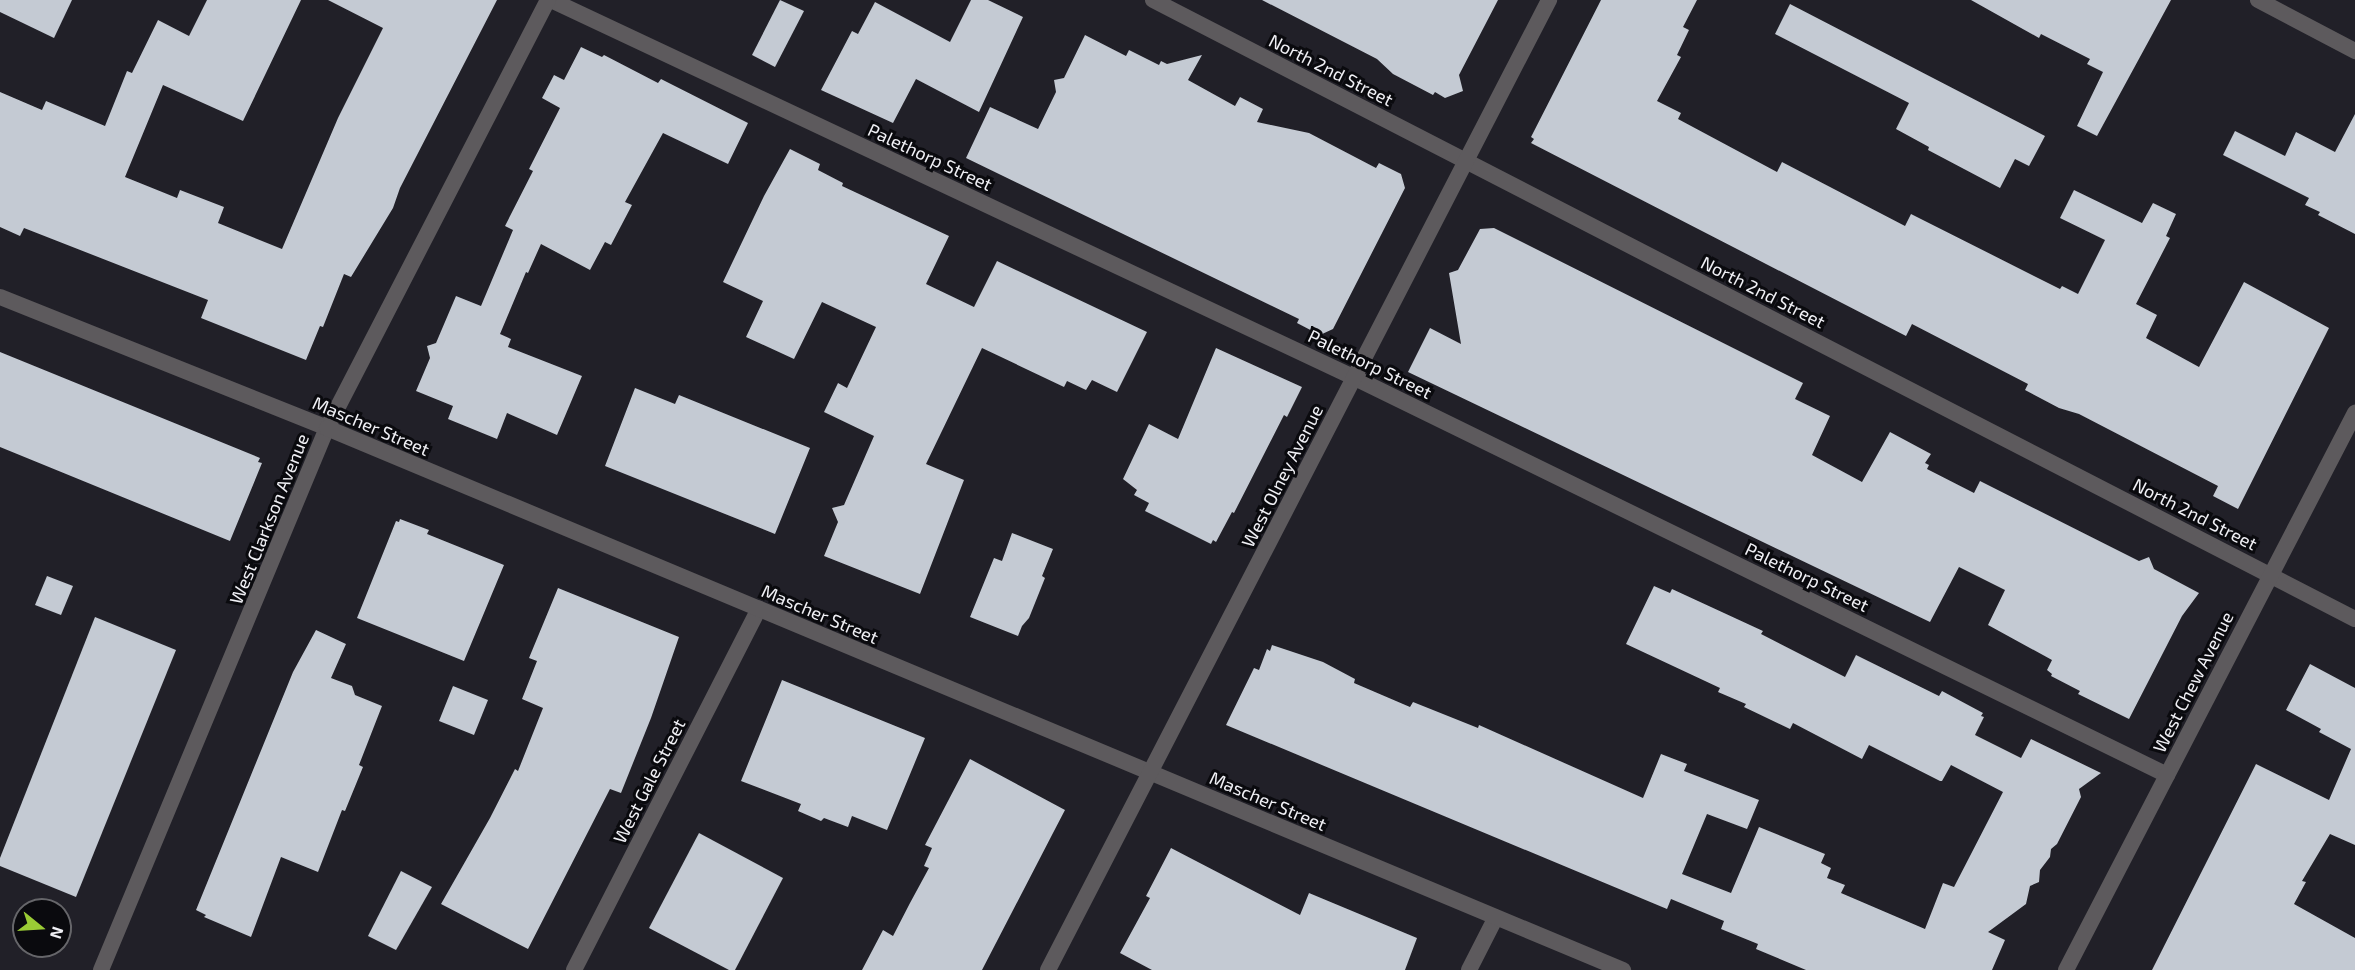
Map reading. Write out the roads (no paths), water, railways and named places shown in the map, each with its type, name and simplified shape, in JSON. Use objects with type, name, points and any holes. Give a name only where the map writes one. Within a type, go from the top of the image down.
[{"type":"street","name":"Palethorp Street","points":[[550,0],[1355,378],[2167,775]]},
{"type":"street","name":"West Clarkson Avenue","points":[[101,970],[327,428],[550,0]]},
{"type":"street","name":"North 2nd Street","points":[[1153,0],[1464,162],[2355,618]]},
{"type":"street","name":"West Olney Avenue","points":[[1048,970],[1549,0]]},
{"type":"street","points":[[2258,0],[2355,51]]},
{"type":"street","name":"Mascher Street","points":[[0,297],[327,428],[1623,970]]},
{"type":"street","name":"West Chew Avenue","points":[[2066,970],[2355,413]]},
{"type":"street","name":"West Gale Street","points":[[573,970],[759,609]]},
{"type":"street","points":[[1469,970],[1496,917]]}]
